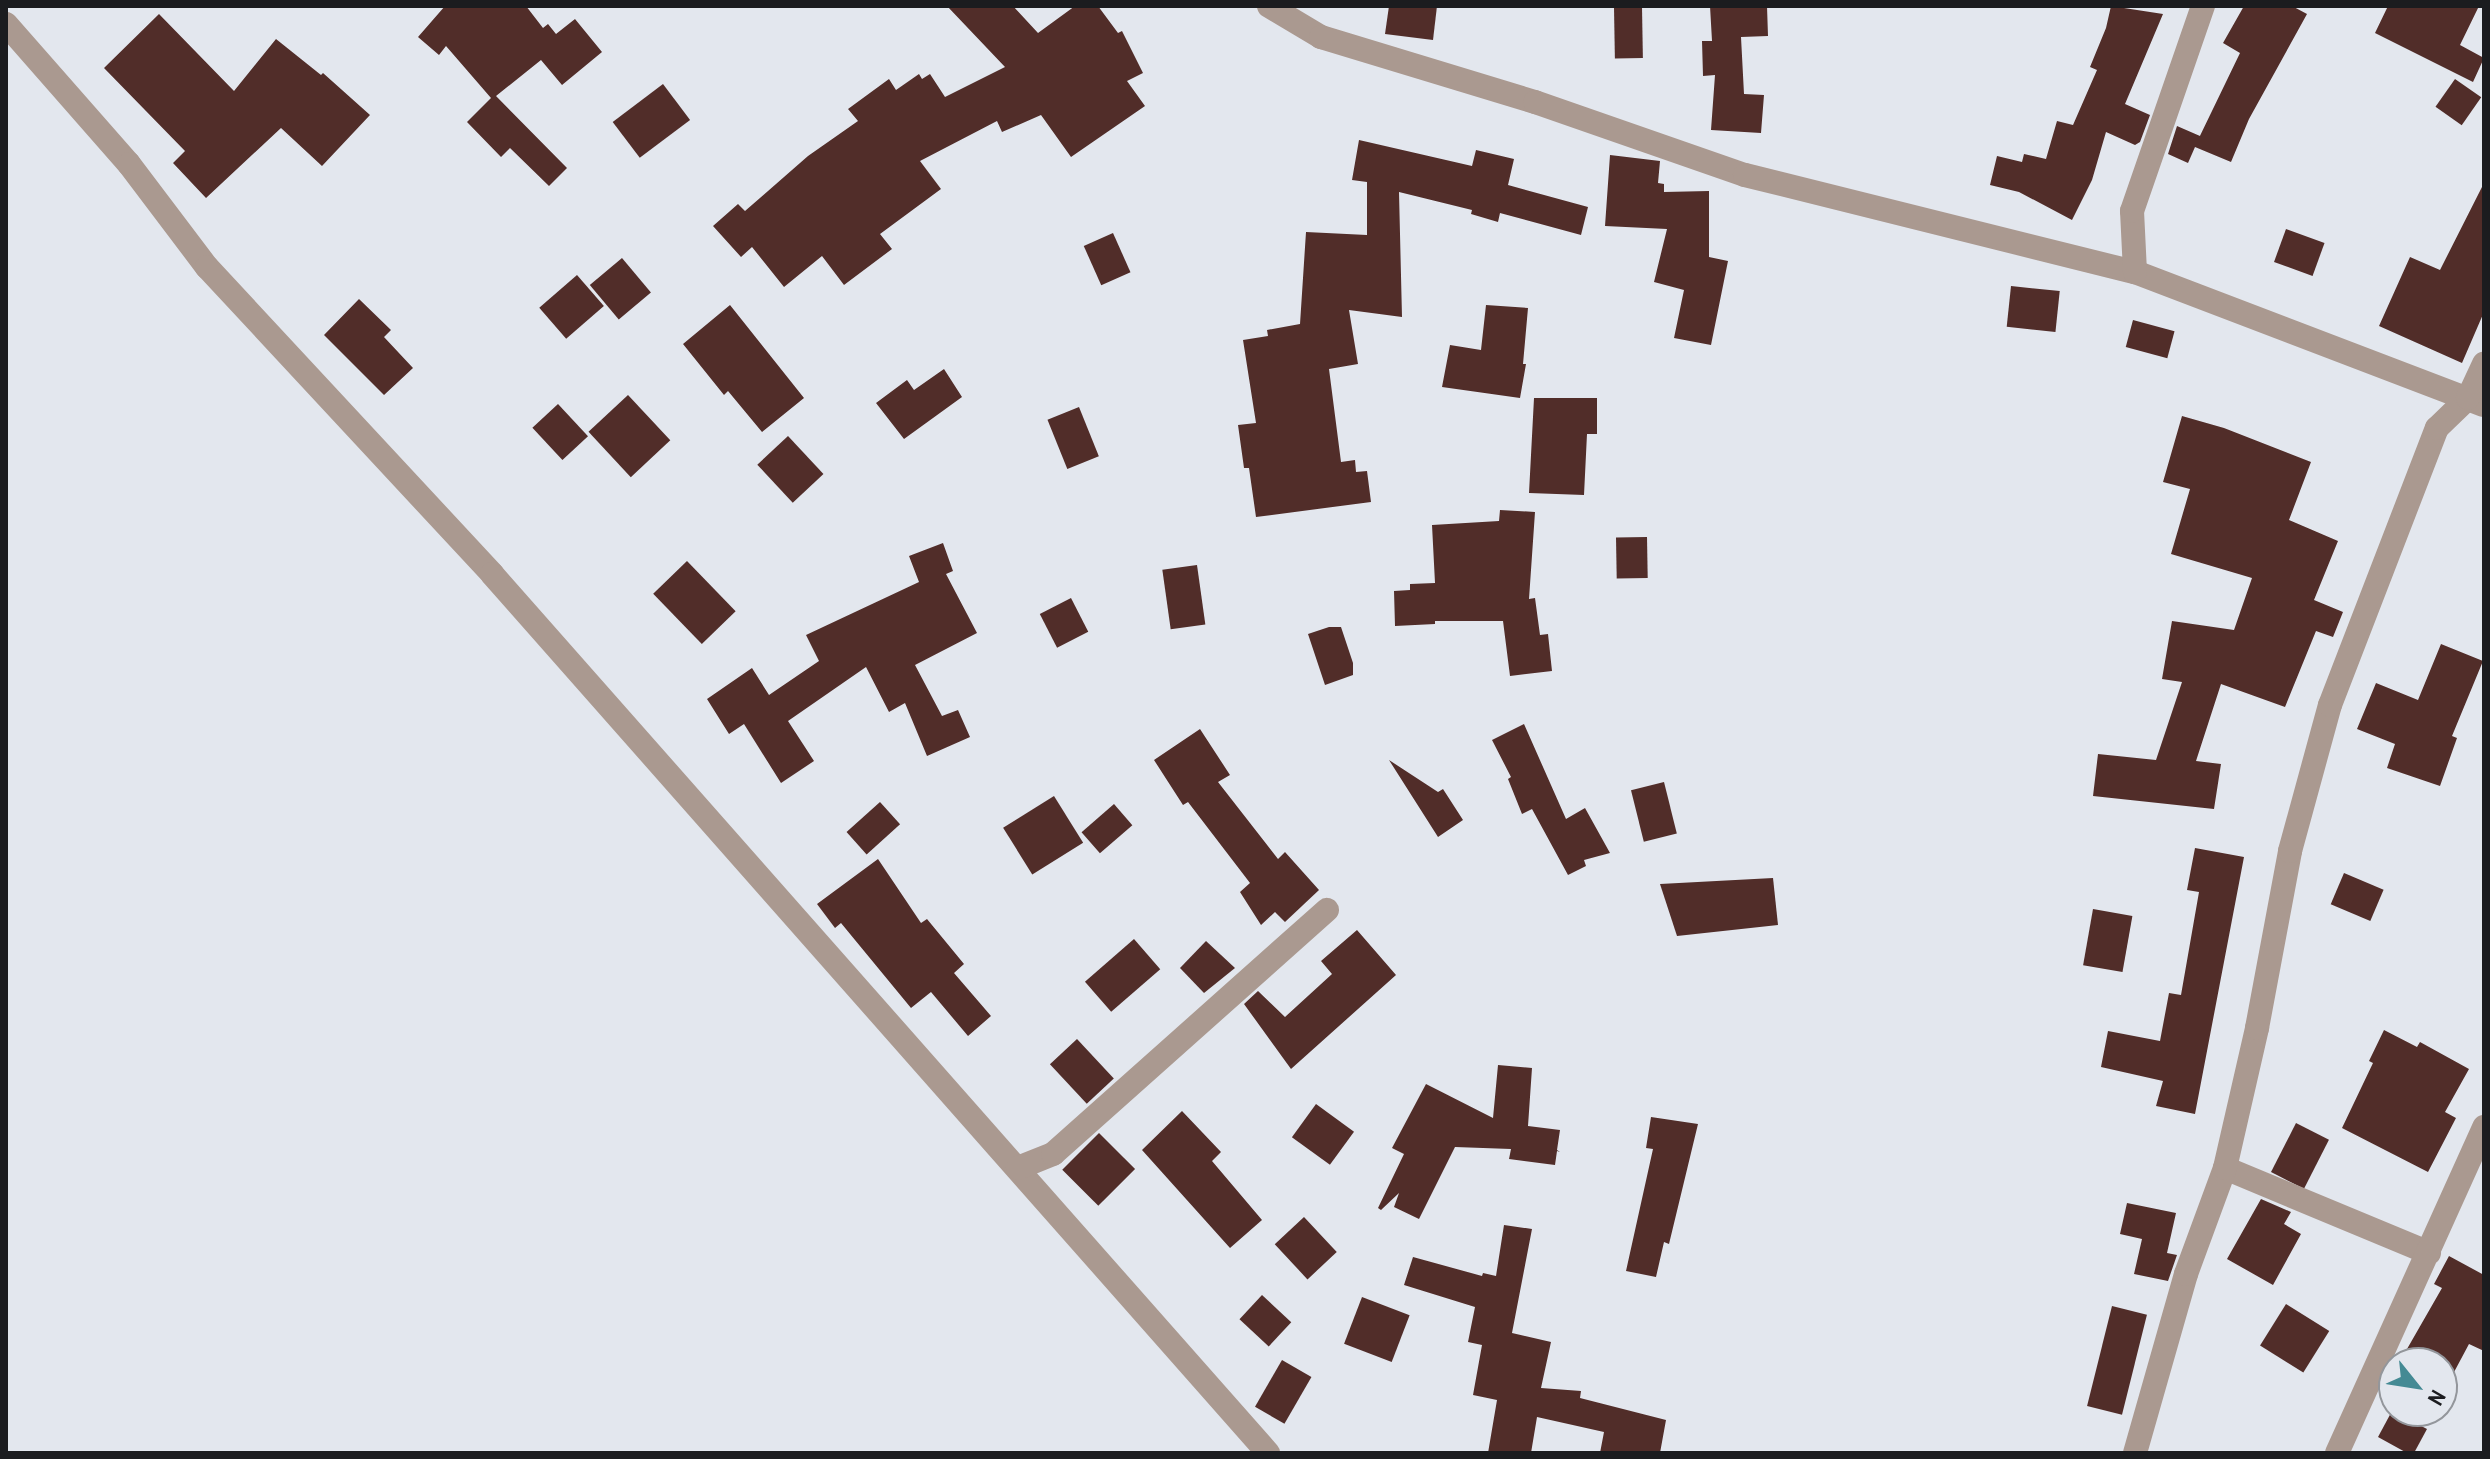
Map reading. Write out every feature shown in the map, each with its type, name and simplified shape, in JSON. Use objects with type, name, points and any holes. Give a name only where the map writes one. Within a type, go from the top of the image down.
[{"type":"street","points":[[1269,6],[1321,37],[1535,102],[1745,175],[2135,272],[2476,402]]},
{"type":"street","points":[[2135,272],[2132,211],[2203,6]]},
{"type":"street","points":[[6,24],[129,164],[207,267],[492,574],[1268,1453]]},
{"type":"street","points":[[2135,1453],[2186,1274],[2225,1168],[2290,851],[2330,705],[2437,428],[2476,402],[2484,364]]},
{"type":"street","points":[[1018,1168],[1053,1154],[1327,910]]},
{"type":"street","points":[[2337,1453],[2368,1378],[2429,1253],[2484,1127]]},
{"type":"street","points":[[2225,1168],[2429,1253]]},
{"type":"building","points":[[445,6],[526,6],[543,28],[548,24],[556,34],[575,19],[602,52],[562,85],[541,60],[496,96],[567,168],[549,186],[510,148],[501,157],[467,122],[491,98],[446,46],[439,55],[418,37]]},
{"type":"building","points":[[947,6],[1013,6],[1038,33],[1075,6],[1098,6],[1118,33],[1122,31],[1143,73],[1127,81],[1145,106],[1071,157],[1041,115],[1002,132],[997,121],[920,161],[941,189],[880,234],[892,249],[844,285],[822,256],[784,287],[752,247],[741,257],[713,226],[738,204],[745,211],[808,156],[858,121],[848,109],[889,79],[896,90],[919,74],[922,79],[930,74],[945,97],[1005,67]]},
{"type":"building","points":[[1389,6],[1437,6],[1433,40],[1385,34]]},
{"type":"building","points":[[1710,6],[1767,6],[1768,36],[1741,37],[1744,94],[1764,95],[1761,133],[1711,130],[1715,75],[1703,76],[1702,41],[1712,41]]},
{"type":"building","points":[[2111,6],[2163,14],[2125,104],[2150,115],[2140,142],[2135,145],[2106,132],[2092,180],[2072,220],[2019,192],[1990,185],[1997,156],[2022,162],[2024,154],[2046,159],[2057,121],[2073,125],[2097,70],[2090,67],[2106,28]]},
{"type":"building","points":[[2244,6],[2292,6],[2307,14],[2249,119],[2231,162],[2195,147],[2188,163],[2168,154],[2177,126],[2200,136],[2240,53],[2223,43]]},
{"type":"building","points":[[2388,6],[2479,6],[2460,45],[2484,58],[2473,82],[2375,33]]},
{"type":"building","points":[[1614,7],[1642,7],[1643,58],[1615,58]]},
{"type":"building","points":[[159,14],[234,91],[276,39],[321,75],[323,73],[370,115],[322,166],[281,128],[206,198],[173,163],[185,151],[104,68]]},
{"type":"building","points":[[2455,79],[2481,97],[2462,125],[2435,107]]},
{"type":"building","points":[[663,84],[690,120],[640,158],[613,122]]},
{"type":"building","points":[[1359,140],[1472,166],[1476,150],[1514,159],[1508,185],[1588,207],[1581,235],[1500,213],[1498,222],[1471,214],[1472,210],[1399,192],[1402,317],[1349,310],[1358,364],[1329,369],[1341,462],[1355,460],[1356,472],[1367,471],[1371,502],[1256,517],[1249,468],[1244,468],[1238,425],[1256,423],[1243,340],[1268,336],[1267,330],[1300,324],[1306,232],[1367,235],[1367,182],[1352,180]]},
{"type":"building","points":[[1610,155],[1660,161],[1658,183],[1664,184],[1664,192],[1709,191],[1709,257],[1728,261],[1711,345],[1674,338],[1684,290],[1654,282],[1667,229],[1605,226]]},
{"type":"building","points":[[2484,183],[2484,312],[2462,363],[2379,326],[2410,257],[2440,270]]},
{"type":"building","points":[[2286,229],[2325,243],[2313,276],[2274,262]]},
{"type":"building","points":[[1113,233],[1130,272],[1101,285],[1084,246]]},
{"type":"building","points":[[622,258],[651,292],[619,319],[590,285]]},
{"type":"building","points":[[577,275],[604,306],[566,339],[539,308]]},
{"type":"building","points":[[2011,286],[2060,291],[2055,332],[2007,327]]},
{"type":"building","points":[[359,299],[391,330],[384,337],[413,368],[384,395],[324,335]]},
{"type":"building","points":[[730,305],[804,398],[762,432],[728,391],[724,395],[683,344]]},
{"type":"building","points":[[1486,305],[1528,308],[1523,364],[1526,364],[1520,398],[1442,387],[1450,345],[1481,350]]},
{"type":"building","points":[[2133,320],[2175,331],[2167,358],[2126,347]]},
{"type":"building","points":[[944,369],[962,397],[904,439],[876,403],[907,380],[914,390]]},
{"type":"building","points":[[628,395],[670,440],[631,477],[589,432]]},
{"type":"building","points":[[1534,398],[1597,398],[1597,434],[1587,434],[1584,495],[1529,493]]},
{"type":"building","points":[[558,404],[588,436],[562,460],[532,428]]},
{"type":"building","points":[[1079,407],[1099,456],[1067,469],[1047,420]]},
{"type":"building","points":[[2182,416],[2224,428],[2311,462],[2289,520],[2338,541],[2314,600],[2343,612],[2333,637],[2316,631],[2285,707],[2221,684],[2196,761],[2221,764],[2214,809],[2093,796],[2098,754],[2156,760],[2182,682],[2162,679],[2172,621],[2234,630],[2252,578],[2171,554],[2190,489],[2163,482]]},
{"type":"building","points":[[788,436],[823,474],[793,503],[757,465]]},
{"type":"building","points":[[1500,510],[1535,512],[1529,599],[1535,598],[1540,635],[1548,634],[1552,671],[1510,676],[1503,621],[1435,621],[1435,624],[1395,626],[1394,591],[1410,590],[1410,584],[1435,583],[1432,525],[1499,521]]},
{"type":"building","points":[[1647,537],[1648,578],[1617,579],[1616,538]]},
{"type":"building","points":[[943,543],[953,571],[946,574],[977,633],[915,665],[942,716],[958,710],[970,737],[927,756],[905,703],[889,712],[866,667],[788,721],[814,761],[781,783],[744,724],[729,734],[707,699],[752,668],[769,695],[819,661],[806,635],[919,582],[909,556]]},
{"type":"building","points":[[687,561],[736,611],[702,644],[653,594]]},
{"type":"building","points":[[1197,565],[1205,624],[1171,629],[1162,570]]},
{"type":"building","points":[[1071,598],[1088,632],[1057,648],[1040,614]]},
{"type":"building","points":[[1329,627],[1341,627],[1353,663],[1353,675],[1325,685],[1308,634]]},
{"type":"building","points":[[2441,644],[2483,661],[2452,736],[2457,738],[2440,786],[2387,768],[2395,744],[2357,729],[2376,683],[2418,700]]},
{"type":"building","points":[[1524,724],[1566,819],[1585,808],[1610,853],[1584,860],[1586,866],[1568,875],[1532,809],[1522,814],[1508,779],[1511,777],[1492,740]]},
{"type":"building","points":[[1200,729],[1230,775],[1218,782],[1278,859],[1285,852],[1319,890],[1285,922],[1275,912],[1261,925],[1240,892],[1250,883],[1188,802],[1183,805],[1154,760]]},
{"type":"building","points":[[1389,760],[1438,792],[1443,789],[1463,820],[1438,837]]},
{"type":"building","points":[[1664,782],[1677,833],[1644,842],[1631,790]]},
{"type":"building","points":[[1054,796],[1083,843],[1032,874],[1003,828]]},
{"type":"building","points":[[880,802],[900,824],[867,854],[847,832]]},
{"type":"building","points":[[1114,804],[1132,825],[1100,853],[1082,832]]},
{"type":"building","points":[[2195,848],[2244,857],[2195,1114],[2156,1106],[2163,1081],[2101,1067],[2108,1031],[2160,1041],[2169,993],[2181,995],[2199,892],[2187,890]]},
{"type":"building","points":[[878,859],[921,923],[927,919],[964,964],[954,973],[991,1016],[968,1036],[931,992],[911,1008],[841,923],[835,928],[817,904]]},
{"type":"building","points":[[2344,873],[2384,890],[2370,921],[2331,904]]},
{"type":"building","points":[[1773,878],[1778,925],[1677,936],[1660,884]]},
{"type":"building","points":[[2093,909],[2132,916],[2122,972],[2083,965]]},
{"type":"building","points":[[1357,930],[1396,975],[1291,1069],[1244,1004],[1258,991],[1285,1017],[1332,974],[1321,961]]},
{"type":"building","points":[[1134,939],[1160,969],[1111,1012],[1085,982]]},
{"type":"building","points":[[1206,941],[1235,968],[1204,993],[1180,968]]},
{"type":"building","points":[[2384,1030],[2417,1047],[2420,1042],[2469,1069],[2445,1112],[2456,1118],[2428,1172],[2342,1128],[2373,1063],[2369,1061]]},
{"type":"building","points":[[1077,1039],[1114,1078],[1087,1104],[1050,1064]]},
{"type":"building","points":[[1498,1065],[1532,1068],[1528,1126],[1560,1130],[1557,1150],[1560,1152],[1557,1151],[1555,1165],[1509,1159],[1511,1149],[1455,1147],[1419,1219],[1394,1207],[1399,1193],[1381,1210],[1378,1208],[1404,1154],[1392,1148],[1426,1084],[1493,1118]]},
{"type":"building","points":[[1316,1104],[1354,1132],[1330,1165],[1292,1137]]},
{"type":"building","points":[[1182,1111],[1221,1152],[1212,1161],[1262,1220],[1230,1248],[1142,1150]]},
{"type":"building","points":[[1651,1117],[1698,1124],[1669,1244],[1664,1242],[1656,1277],[1626,1271],[1653,1149],[1646,1148]]},
{"type":"building","points":[[2296,1123],[2329,1140],[2304,1189],[2271,1172]]},
{"type":"building","points":[[1099,1133],[1135,1169],[1098,1206],[1062,1170]]},
{"type":"building","points":[[2261,1199],[2291,1212],[2284,1224],[2301,1234],[2273,1285],[2227,1259]]},
{"type":"building","points":[[2127,1203],[2176,1213],[2167,1253],[2177,1255],[2168,1281],[2134,1274],[2142,1239],[2120,1234]]},
{"type":"building","points":[[1304,1217],[1337,1252],[1307,1279],[1275,1244]]},
{"type":"building","points":[[1504,1225],[1532,1229],[1512,1333],[1551,1342],[1541,1388],[1581,1391],[1580,1398],[1666,1420],[1660,1453],[1600,1453],[1604,1432],[1537,1417],[1531,1453],[1488,1453],[1497,1400],[1473,1395],[1482,1345],[1468,1342],[1475,1307],[1404,1285],[1413,1257],[1482,1276],[1483,1273],[1496,1276]]},
{"type":"building","points":[[2449,1256],[2484,1275],[2484,1351],[2469,1344],[2458,1365],[2458,1347],[2408,1347],[2442,1288],[2434,1284]]},
{"type":"building","points":[[1262,1295],[1291,1322],[1269,1346],[1239,1319]]},
{"type":"building","points":[[1362,1297],[1410,1315],[1392,1362],[1344,1344]]},
{"type":"building","points":[[2286,1304],[2329,1331],[2303,1373],[2260,1346]]},
{"type":"building","points":[[2112,1306],[2147,1315],[2122,1415],[2087,1406]]},
{"type":"building","points":[[1282,1360],[1311,1377],[1284,1424],[1255,1407]]},
{"type":"building","points":[[2383,1427],[2427,1429],[2414,1453],[2407,1453],[2378,1437]]}]
